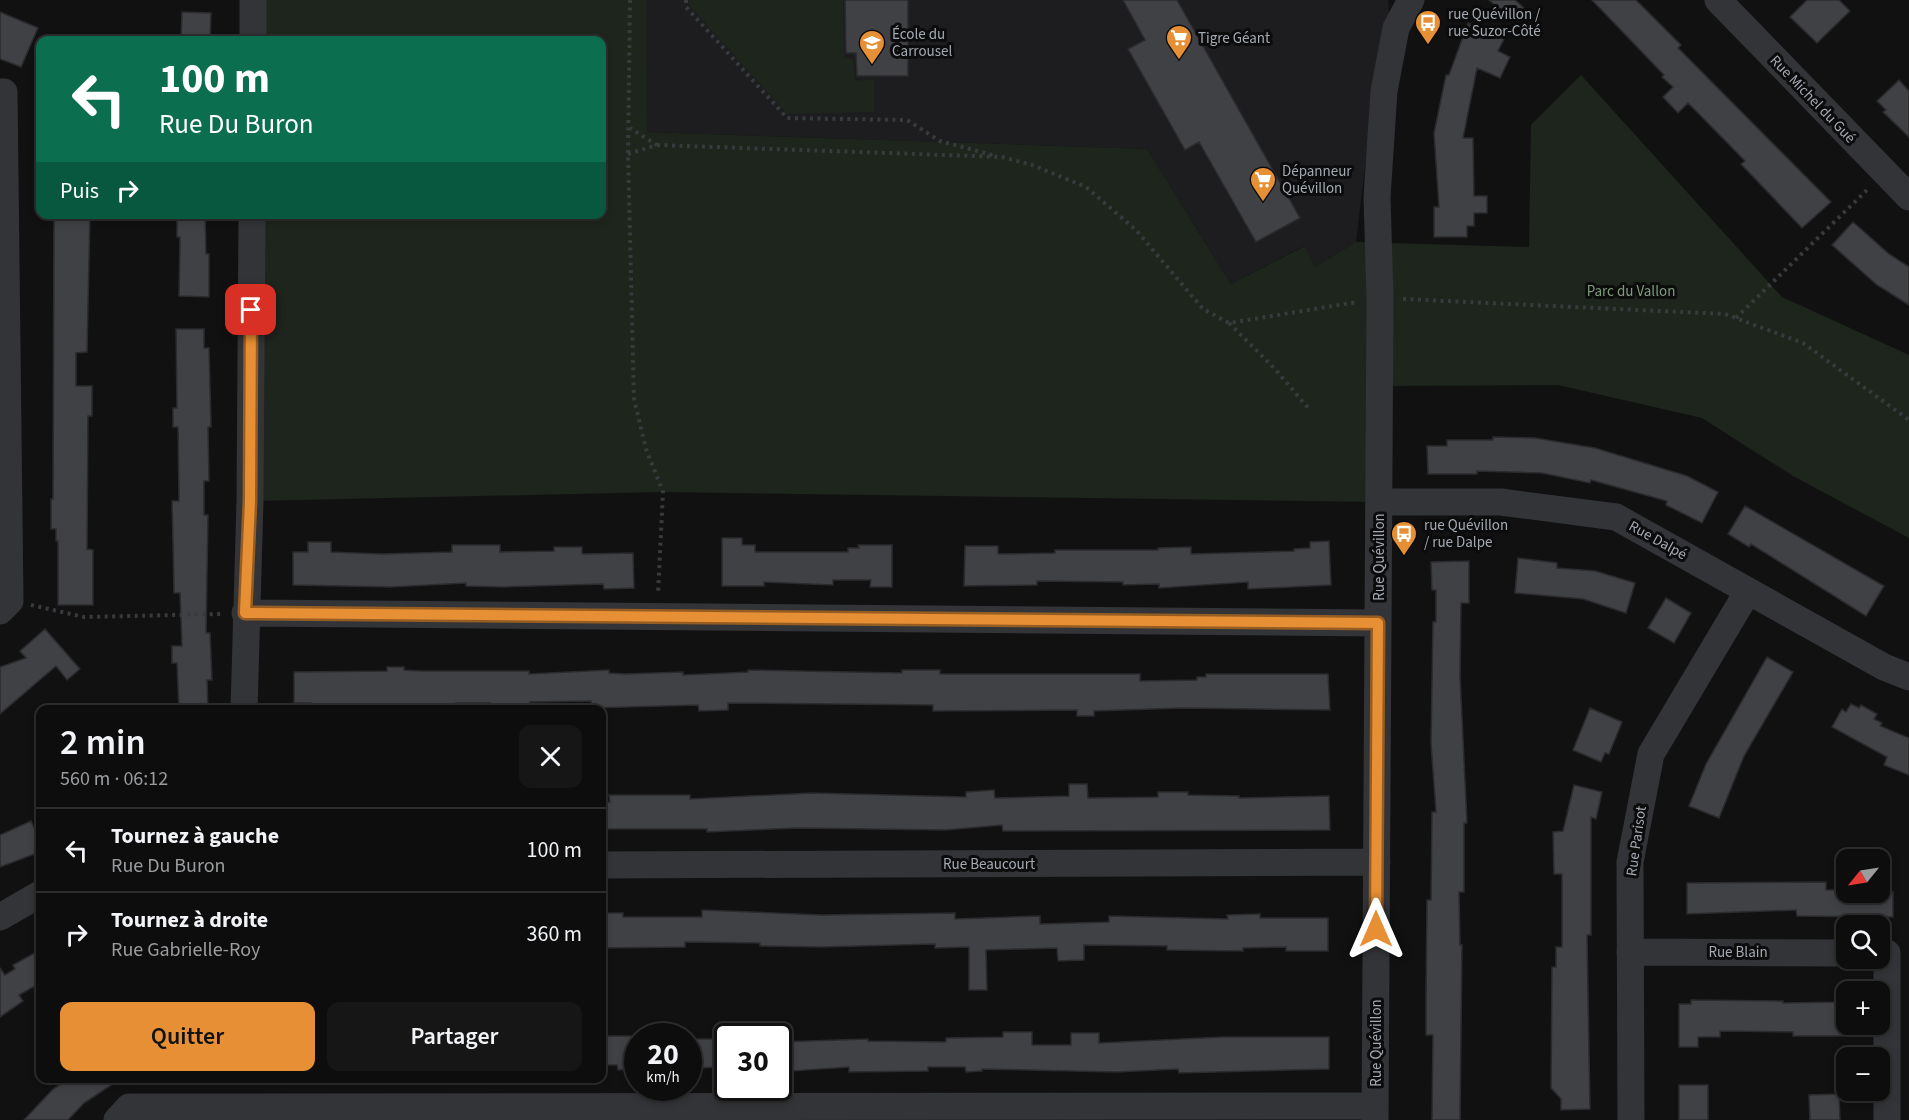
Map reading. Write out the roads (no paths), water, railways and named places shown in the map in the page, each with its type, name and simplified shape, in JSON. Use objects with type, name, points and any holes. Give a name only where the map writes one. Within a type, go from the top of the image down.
[{"type":"street","points":[[253,0],[253,36]]},
{"type":"street","name":"Rue Quévillon","points":[[1375,1113],[1380,298],[1377,197],[1384,91],[1396,28],[1411,0]]},
{"type":"street","name":"Rue Michel du Gué","points":[[1724,2],[1909,197]]},
{"type":"street","points":[[0,92],[4,92],[5,606]]},
{"type":"street","points":[[244,705],[250,501],[252,219]]},
{"type":"street","name":"Rue Dalpé","points":[[1379,502],[1501,502],[1616,517],[1884,667],[1909,677]]},
{"type":"street","name":"Rue Parisot","points":[[1631,1120],[1630,862],[1651,754],[1748,591]]},
{"type":"street","points":[[245,613],[1378,623]]},
{"type":"street","name":"Rue Beaucourt","points":[[606,865],[1377,862]]},
{"type":"street","points":[[0,917],[36,896]]},
{"type":"street","name":"Rue Blain","points":[[1630,952],[1836,953]]},
{"type":"street","points":[[1887,1120],[1892,953]]},
{"type":"street","points":[[117,1120],[129,1107],[609,1113],[1375,1113]]},
{"type":"place","name":"rue Quévillon / rue Suzor-Côté","points":[[1428,46]]},
{"type":"place","name":"Tigre Géant","points":[[1179,61]]},
{"type":"place","name":"École du Carrousel","points":[[872,66]]},
{"type":"place","name":"Dépanneur Quévillon","points":[[1263,203]]},
{"type":"place","name":"rue Quévillon / rue Dalpe","points":[[1404,557]]},
{"type":"park label","name":"Parc du Vallon","points":[[1631,291]]}]
